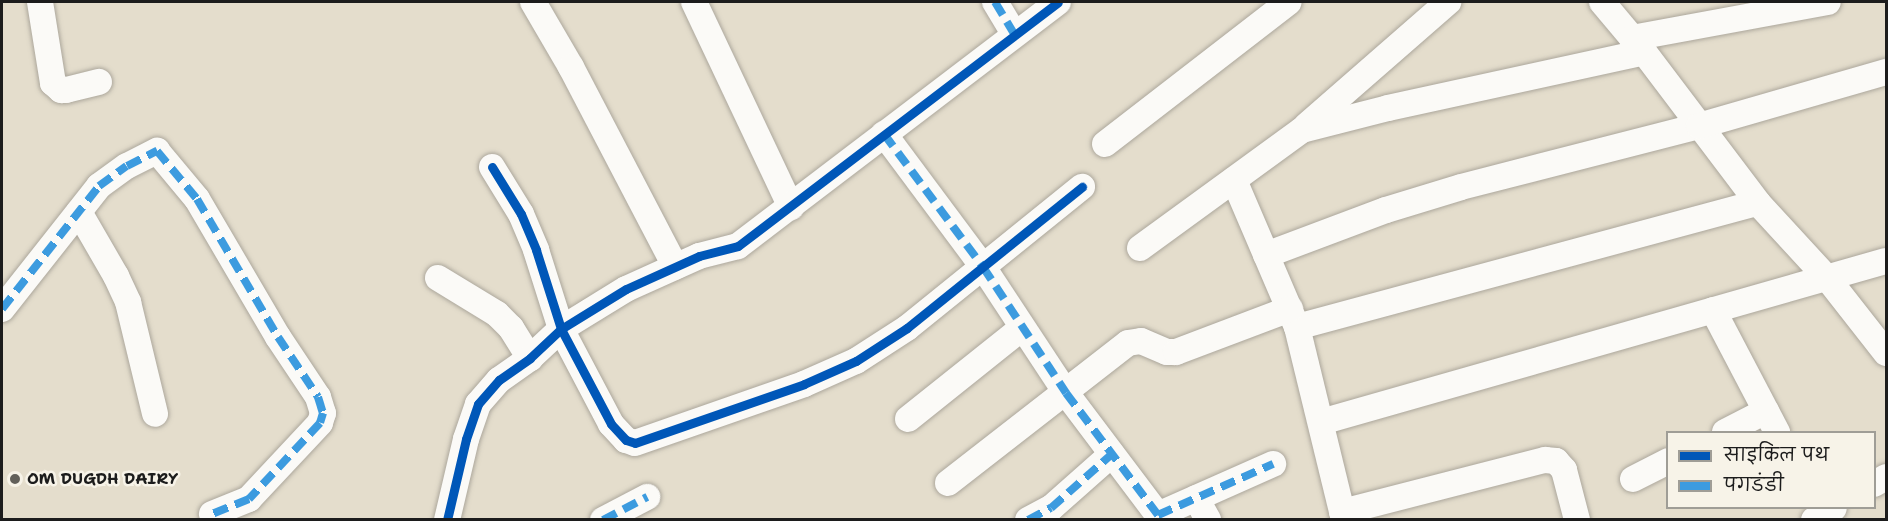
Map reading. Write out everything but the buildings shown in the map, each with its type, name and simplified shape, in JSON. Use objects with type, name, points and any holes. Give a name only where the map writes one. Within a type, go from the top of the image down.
[{"type":"street","points":[[40,2],[53,83],[61,90],[66,90],[99,82]]},
{"type":"street","points":[[533,2],[571,67],[675,266]]},
{"type":"street","points":[[694,2],[791,207]]},
{"type":"street","points":[[995,2],[1014,34]]},
{"type":"street","points":[[447,519],[466,439],[478,404],[499,380],[530,358],[561,329],[626,289],[699,256],[738,246],[1058,2]]},
{"type":"street","points":[[1105,144],[1289,2]]},
{"type":"street","points":[[1140,248],[1302,130],[1448,2]]},
{"type":"street","points":[[1602,2],[1638,45],[1758,203],[1828,279],[1887,353]]},
{"type":"street","points":[[1302,130],[1638,45],[1828,2]]},
{"type":"street","points":[[1266,255],[1386,210],[1439,194],[1699,126],[1887,72]]},
{"type":"street","points":[[884,134],[983,267],[1066,393],[1158,515],[1202,509],[1273,464]]},
{"type":"street","points":[[2,309],[99,186],[127,166],[157,151],[197,199],[278,337],[318,397],[323,413],[320,423],[308,437],[249,499],[212,514]]},
{"type":"street","points":[[492,167],[521,214],[536,250],[561,329],[611,424],[626,440],[635,443],[648,441],[804,384],[856,361],[907,328],[1082,187]]},
{"type":"street","points":[[1234,180],[1294,318],[1343,516],[1545,460],[1556,461],[1564,470],[1577,519]]},
{"type":"street","points":[[948,483],[1134,341],[1142,341],[1167,352],[1176,352],[1294,318],[1758,203]]},
{"type":"street","points":[[79,212],[117,276],[128,302],[155,414]]},
{"type":"street","points":[[1321,422],[1887,261]]},
{"type":"street","points":[[438,278],[497,314],[511,328],[530,358]]},
{"type":"street","points":[[1713,310],[1772,422],[1730,431]]},
{"type":"street","points":[[908,419],[1023,328]]},
{"type":"street","points":[[1028,519],[1051,508],[1112,454]]},
{"type":"street","points":[[1633,479],[1666,462]]},
{"type":"street","points":[[603,519],[647,497]]},
{"type":"marked path","points":[[995,2],[1014,34]]},
{"type":"marked path","points":[[884,134],[983,267],[1066,393],[1158,515],[1273,464]]},
{"type":"marked path","points":[[2,309],[99,186],[127,166],[157,151],[197,199],[278,337],[318,397],[323,413],[320,423],[249,499],[212,514]]},
{"type":"marked path","points":[[1028,520],[1051,508],[1112,454]]},
{"type":"marked path","points":[[603,520],[647,497]]},
{"type":"cycle path","points":[[447,520],[466,439],[478,404],[499,380],[530,358],[561,329],[626,289],[699,256],[738,246],[1058,2]]},
{"type":"cycle path","points":[[492,167],[521,214],[536,250],[561,329],[611,424],[626,440],[635,443],[804,384],[856,361],[907,328],[1082,187]]},
{"type":"place","name":"OM DUGDH DAIRY","points":[[15,479]]}]
